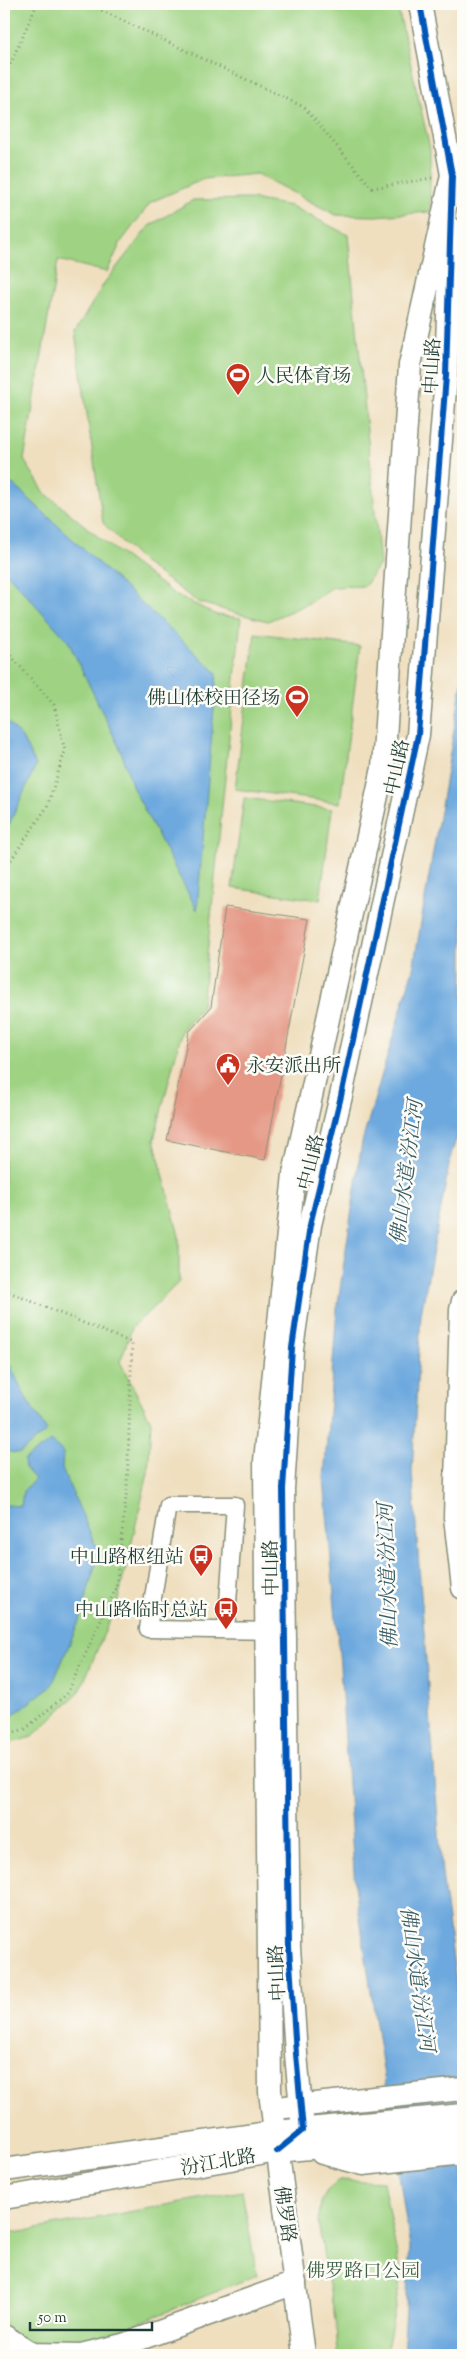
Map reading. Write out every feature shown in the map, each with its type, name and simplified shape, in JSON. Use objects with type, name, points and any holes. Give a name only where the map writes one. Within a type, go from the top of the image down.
[{"type":"street","points":[[420,4],[458,175]]},
{"type":"street","name":"中山路","points":[[306,2140],[300,2105],[289,1947],[276,1631],[265,1461],[294,1174],[382,768],[410,365],[458,175]]},
{"type":"street","name":"中山路","points":[[276,2141],[272,2109],[269,2005],[276,1631],[282,1489],[292,1348],[308,1234],[341,1096],[418,735],[446,376],[458,175]]},
{"type":"street","points":[[463,1301],[460,1498],[455,1516],[463,1588]]},
{"type":"street","points":[[226,1630],[235,1505],[168,1505],[148,1629],[276,1631]]},
{"type":"street","points":[[272,2109],[463,2089]]},
{"type":"street","name":"汾江北路","points":[[306,2140],[463,2115]]},
{"type":"street","name":"汾江北路","points":[[4,2170],[276,2141],[463,2134]]},
{"type":"street","points":[[306,2140],[363,2164],[463,2153]]},
{"type":"street","name":"汾江北路","points":[[4,2198],[276,2141]]},
{"type":"street","name":"佛罗路","points":[[276,2141],[304,2355]]},
{"type":"street","points":[[4,2336],[33,2354],[81,2355],[124,2346],[295,2282]]},
{"type":"path","points":[[4,78],[37,4]]},
{"type":"path","points":[[88,4],[304,107],[372,188],[458,175]]},
{"type":"path","points":[[4,648],[54,705],[65,751],[47,807],[4,870]]},
{"type":"path","points":[[4,1290],[132,1343],[126,1488],[116,1588],[67,1694],[25,1729],[4,1735]]},
{"type":"green space","points":[[4,4],[397,4],[430,149],[430,212],[375,216],[336,215],[257,174],[204,179],[151,202],[121,242],[107,272],[58,260],[24,460],[45,493],[102,540],[174,594],[217,615],[241,618],[202,1006],[182,1030],[154,1139],[179,1236],[179,1282],[132,1328],[120,1362],[151,1421],[148,1473],[118,1600],[80,1691],[32,1737],[4,1745]]},
{"type":"green space","points":[[251,199],[291,206],[348,235],[380,564],[365,586],[333,587],[307,604],[268,621],[198,602],[141,561],[103,523],[75,332],[105,282],[149,226],[193,200]]},
{"type":"green space","name":"佛山体校田径场","points":[[255,633],[360,646],[340,803],[235,789]]},
{"type":"green space","points":[[244,798],[332,809],[320,900],[232,888]]},
{"type":"green space","name":"佛罗路口公园","points":[[339,2180],[383,2182],[401,2276],[388,2344],[390,2355],[338,2355],[336,2325],[318,2223],[321,2203],[328,2189]]},
{"type":"green space","points":[[242,2191],[257,2275],[65,2353],[34,2348],[4,2327],[4,2235]]},
{"type":"water","points":[[4,480],[14,485],[217,673],[197,910],[133,788],[121,751],[68,641],[4,570]]},
{"type":"water","name":"佛山水道-汾江河","points":[[463,677],[463,1119],[451,1155],[421,1314],[412,1472],[442,1874],[463,2036],[463,2355],[403,2355],[410,2247],[355,1886],[340,1666],[324,1478],[337,1309],[362,1142],[413,969]]},
{"type":"water","points":[[4,718],[22,738],[36,765],[4,836]]},
{"type":"water","points":[[4,1353],[26,1398],[47,1431],[20,1453],[10,1452],[4,1445]]},
{"type":"water","points":[[51,1441],[63,1452],[62,1469],[99,1553],[78,1624],[52,1685],[4,1722],[4,1507],[7,1505],[21,1506],[23,1491],[35,1479],[25,1468],[24,1460]]},
{"type":"building","name":"永安派出所","points":[[225,907],[310,919],[265,1160],[167,1140],[189,1032],[211,1007]]},
{"type":"cycle path","points":[[277,2151],[303,2130],[289,1947],[283,1489],[292,1348],[310,1225],[341,1096],[418,735],[446,376],[452,175],[420,4]]},
{"type":"place","name":"人民体育场","points":[[238,396]]},
{"type":"place","name":"佛山体校田径场","points":[[297,718]]},
{"type":"place","name":"永安派出所","points":[[228,1086]]},
{"type":"place","name":"中山路枢纽站","points":[[201,1577]]},
{"type":"place","name":"中山路临时总站","points":[[226,1630]]}]
